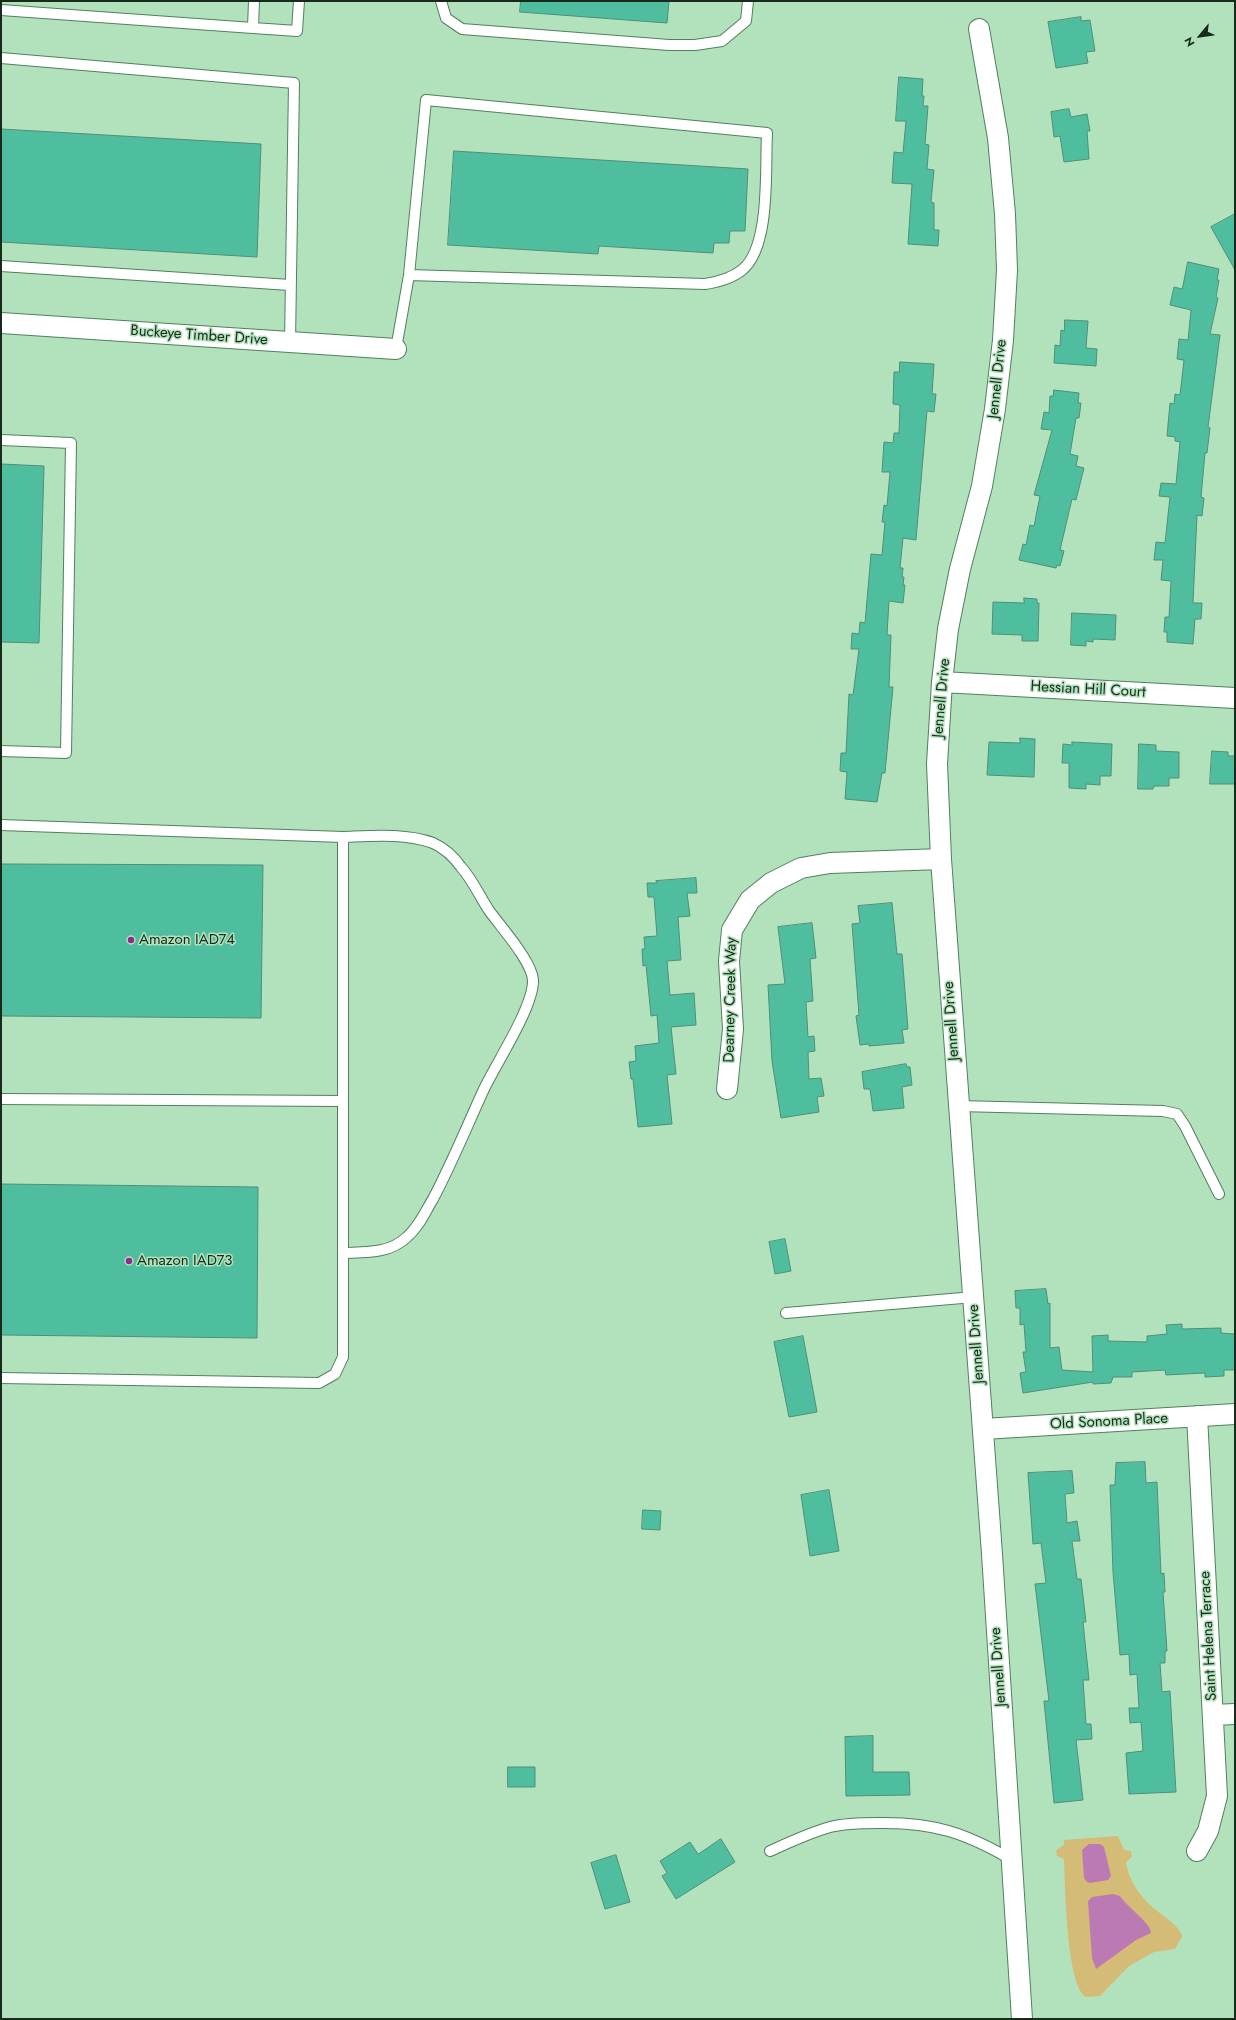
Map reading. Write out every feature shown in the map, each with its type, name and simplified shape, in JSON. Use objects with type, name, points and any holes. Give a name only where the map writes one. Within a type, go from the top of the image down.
[{"type":"street","name":"Jennell Drive","points":[[980,29],[998,138],[1005,214],[1006,278],[996,409],[982,486],[957,584],[948,629],[942,682],[937,764],[941,859],[958,1106],[974,1296],[1022,2019]]},
{"type":"street","name":"Buckeye Timber Drive","points":[[1,323],[396,349]]},
{"type":"street","name":"Hessian Hill Court","points":[[942,682],[1235,698]]},
{"type":"street","name":"Dearney Creek Way","points":[[727,1089],[733,1029],[730,961],[732,930],[750,900],[771,883],[801,868],[830,863],[941,859]]},
{"type":"street","name":"Old Sonoma Place","points":[[983,1429],[1235,1414]]},
{"type":"street","name":"Saint Helena Terrace","points":[[1197,1416],[1217,1796],[1208,1831],[1197,1851]]},
{"type":"street","points":[[1213,1715],[1235,1714]]},
{"type":"lane","points":[[253,28],[254,1]]},
{"type":"lane","points":[[1,10],[297,31],[298,1]]},
{"type":"lane","points":[[442,1],[446,18],[462,30],[669,45],[695,45],[722,42],[746,21],[748,1]]},
{"type":"lane","points":[[1,58],[294,83],[290,342]]},
{"type":"lane","points":[[396,349],[409,275],[426,100],[767,133],[761,236],[758,249],[743,270],[725,280],[705,284],[409,275]]},
{"type":"lane","points":[[1,266],[290,285]]},
{"type":"lane","points":[[1,440],[71,443],[66,753],[1,751]]},
{"type":"lane","points":[[1,826],[343,837],[397,837],[432,843],[446,850],[462,867],[494,916],[511,937],[531,972],[533,981],[529,1001],[485,1088],[442,1182],[420,1222],[408,1237],[394,1248],[374,1252],[343,1253]]},
{"type":"lane","points":[[1,1378],[319,1383],[335,1374],[343,1357],[343,837]]},
{"type":"lane","points":[[1,1099],[343,1101]]},
{"type":"lane","points":[[958,1106],[1163,1111],[1177,1114],[1185,1126],[1219,1194]]},
{"type":"lane","points":[[786,1313],[974,1296]]},
{"type":"lane","points":[[770,1850],[811,1833],[832,1827],[864,1823],[903,1822],[925,1824],[955,1832],[985,1844],[1012,1860]]},
{"type":"shaded area","points":[[1118,1836],[1124,1850],[1131,1851],[1132,1857],[1126,1862],[1131,1879],[1137,1889],[1152,1907],[1178,1928],[1182,1937],[1175,1949],[1154,1952],[1129,1966],[1100,1996],[1086,1997],[1079,1989],[1074,1974],[1066,1910],[1064,1859],[1057,1856],[1056,1850],[1064,1845],[1064,1840]]},
{"type":"shaded area","points":[[1089,1844],[1100,1844],[1104,1847],[1111,1876],[1108,1880],[1090,1883],[1084,1878],[1082,1850]]},
{"type":"shaded area","points":[[1113,1894],[1120,1896],[1143,1920],[1150,1929],[1151,1933],[1136,1940],[1096,1969],[1092,1958],[1088,1901],[1092,1897]]},
{"type":"building","points":[[521,1],[669,1],[667,23],[520,12]]},
{"type":"building","points":[[1081,17],[1081,21],[1090,20],[1095,51],[1086,52],[1088,63],[1056,68],[1048,22]]},
{"type":"building","points":[[899,77],[923,79],[923,106],[928,106],[925,144],[929,145],[927,169],[934,170],[931,202],[934,203],[934,230],[939,230],[938,246],[908,244],[912,184],[892,183],[894,152],[903,153],[906,121],[896,121]]},
{"type":"building","points":[[1069,109],[1071,117],[1087,114],[1090,131],[1087,131],[1089,159],[1064,162],[1060,136],[1054,137],[1051,112]]},
{"type":"building","points":[[1,129],[261,144],[257,257],[1,242]]},
{"type":"building","points":[[454,151],[748,169],[745,231],[730,231],[729,243],[714,243],[713,253],[599,246],[598,254],[448,245]]},
{"type":"building","points":[[1235,214],[1235,270],[1211,227]]},
{"type":"building","points":[[1188,262],[1219,269],[1216,297],[1218,298],[1210,334],[1220,335],[1208,427],[1210,428],[1207,453],[1205,453],[1201,497],[1204,498],[1202,516],[1197,515],[1193,603],[1202,603],[1201,619],[1195,619],[1193,644],[1167,642],[1167,632],[1164,632],[1165,617],[1169,617],[1171,581],[1161,580],[1163,560],[1154,560],[1156,542],[1165,543],[1170,497],[1159,496],[1161,483],[1176,484],[1180,442],[1175,441],[1175,437],[1167,436],[1170,403],[1174,404],[1175,394],[1180,395],[1184,360],[1177,359],[1179,339],[1188,340],[1191,310],[1170,305],[1174,287],[1182,289]]},
{"type":"building","points":[[1065,320],[1088,321],[1086,348],[1097,349],[1096,366],[1054,363],[1055,345],[1060,346],[1061,330],[1064,331]]},
{"type":"building","points":[[900,362],[934,364],[932,394],[936,394],[934,412],[927,411],[916,540],[903,538],[900,568],[903,568],[902,577],[904,577],[903,585],[905,585],[903,603],[889,601],[887,635],[891,635],[889,687],[893,687],[885,773],[882,773],[877,802],[845,799],[847,772],[840,771],[841,753],[846,753],[849,694],[853,695],[859,649],[851,649],[852,633],[859,634],[860,622],[865,623],[871,554],[882,555],[885,522],[882,522],[884,505],[887,506],[890,472],[882,472],[884,442],[893,443],[894,433],[899,433],[900,405],[893,404],[894,372],[899,372]]},
{"type":"building","points":[[1054,390],[1079,393],[1078,403],[1081,403],[1079,418],[1076,418],[1070,454],[1078,456],[1076,466],[1084,468],[1076,500],[1072,499],[1060,550],[1064,551],[1060,566],[1057,565],[1056,568],[1019,560],[1023,544],[1026,545],[1030,525],[1034,526],[1040,496],[1034,495],[1052,430],[1041,429],[1044,412],[1049,413],[1050,396],[1053,396]]},
{"type":"building","points":[[1,464],[44,466],[39,643],[1,642]]},
{"type":"building","points":[[1024,598],[1037,599],[1037,603],[1039,603],[1038,641],[1022,641],[1022,635],[992,634],[993,602],[1024,603]]},
{"type":"building","points":[[1072,613],[1116,615],[1115,640],[1093,639],[1093,642],[1086,641],[1086,646],[1071,645]]},
{"type":"building","points":[[1020,738],[1035,739],[1034,777],[987,775],[989,742],[1020,743]]},
{"type":"building","points":[[1072,742],[1112,744],[1111,776],[1100,776],[1100,785],[1086,784],[1086,789],[1069,788],[1069,763],[1062,763],[1063,744],[1072,745]]},
{"type":"building","points":[[1139,744],[1156,745],[1156,751],[1179,752],[1179,778],[1169,778],[1169,786],[1154,786],[1153,789],[1138,789]]},
{"type":"building","points":[[1212,751],[1228,752],[1228,756],[1235,756],[1235,784],[1210,784]]},
{"type":"building","name":"Amazon IAD74","points":[[1,864],[263,865],[261,1018],[1,1016]]},
{"type":"building","points":[[696,878],[697,893],[687,893],[690,916],[678,917],[681,960],[667,961],[670,995],[694,993],[696,1025],[671,1027],[676,1074],[667,1075],[672,1124],[638,1127],[633,1079],[631,1079],[629,1062],[636,1061],[635,1046],[659,1043],[657,1015],[651,1016],[646,965],[643,966],[642,949],[645,949],[644,937],[657,936],[654,897],[648,897],[647,883]]},
{"type":"building","points":[[892,903],[897,954],[902,954],[908,1029],[902,1030],[904,1043],[869,1046],[869,1044],[860,1045],[856,1016],[859,1015],[852,924],[860,923],[858,906]]},
{"type":"building","points":[[812,923],[816,958],[810,959],[813,1001],[806,1002],[808,1037],[814,1036],[815,1051],[808,1052],[809,1079],[821,1078],[824,1096],[817,1097],[819,1112],[781,1118],[772,1061],[768,985],[785,984],[778,927]]},
{"type":"building","points":[[906,1064],[907,1067],[910,1067],[912,1085],[902,1087],[904,1108],[873,1111],[870,1089],[864,1089],[862,1072]]},
{"type":"building","name":"Amazon IAD73","points":[[1,1184],[258,1187],[257,1338],[1,1335]]},
{"type":"building","points":[[785,1239],[791,1271],[775,1274],[769,1242]]},
{"type":"building","points":[[1046,1289],[1048,1304],[1050,1303],[1050,1348],[1059,1347],[1062,1370],[1093,1372],[1092,1336],[1108,1335],[1108,1341],[1147,1342],[1147,1336],[1167,1334],[1166,1325],[1182,1324],[1182,1329],[1221,1328],[1221,1333],[1235,1334],[1235,1370],[1224,1370],[1224,1376],[1205,1377],[1205,1373],[1166,1375],[1165,1370],[1132,1372],[1132,1377],[1113,1377],[1111,1383],[1093,1384],[1093,1382],[1023,1393],[1020,1373],[1026,1372],[1023,1352],[1026,1352],[1024,1324],[1020,1325],[1020,1308],[1016,1308],[1015,1291]]},
{"type":"building","points":[[803,1336],[817,1412],[789,1417],[774,1342]]},
{"type":"building","points":[[1145,1462],[1146,1483],[1157,1482],[1161,1574],[1164,1573],[1165,1592],[1163,1592],[1167,1651],[1165,1651],[1165,1663],[1160,1663],[1162,1692],[1170,1691],[1176,1792],[1129,1794],[1126,1753],[1143,1751],[1141,1722],[1130,1723],[1129,1708],[1139,1708],[1137,1674],[1130,1675],[1129,1654],[1120,1655],[1113,1572],[1110,1485],[1115,1485],[1116,1463]]},
{"type":"building","points":[[1072,1471],[1074,1493],[1065,1494],[1067,1523],[1077,1521],[1080,1541],[1072,1541],[1077,1579],[1081,1579],[1086,1622],[1083,1622],[1089,1680],[1083,1680],[1086,1724],[1091,1724],[1092,1739],[1076,1740],[1083,1800],[1054,1803],[1044,1701],[1049,1701],[1035,1584],[1046,1583],[1041,1543],[1033,1544],[1028,1473]]},
{"type":"building","points":[[829,1490],[839,1551],[810,1556],[801,1495]]},
{"type":"building","points":[[643,1510],[661,1511],[660,1530],[642,1529]]},
{"type":"building","points":[[873,1736],[873,1772],[909,1772],[910,1795],[846,1796],[845,1737]]},
{"type":"building","points":[[508,1767],[535,1767],[535,1787],[508,1787]]},
{"type":"building","points":[[721,1839],[735,1862],[676,1899],[662,1876],[667,1873],[660,1861],[690,1842],[698,1854]]},
{"type":"building","points":[[616,1855],[630,1902],[605,1909],[591,1863]]},
{"type":"place","name":"Amazon IAD74","points":[[131,940]]},
{"type":"place","name":"Amazon IAD73","points":[[129,1261]]}]
